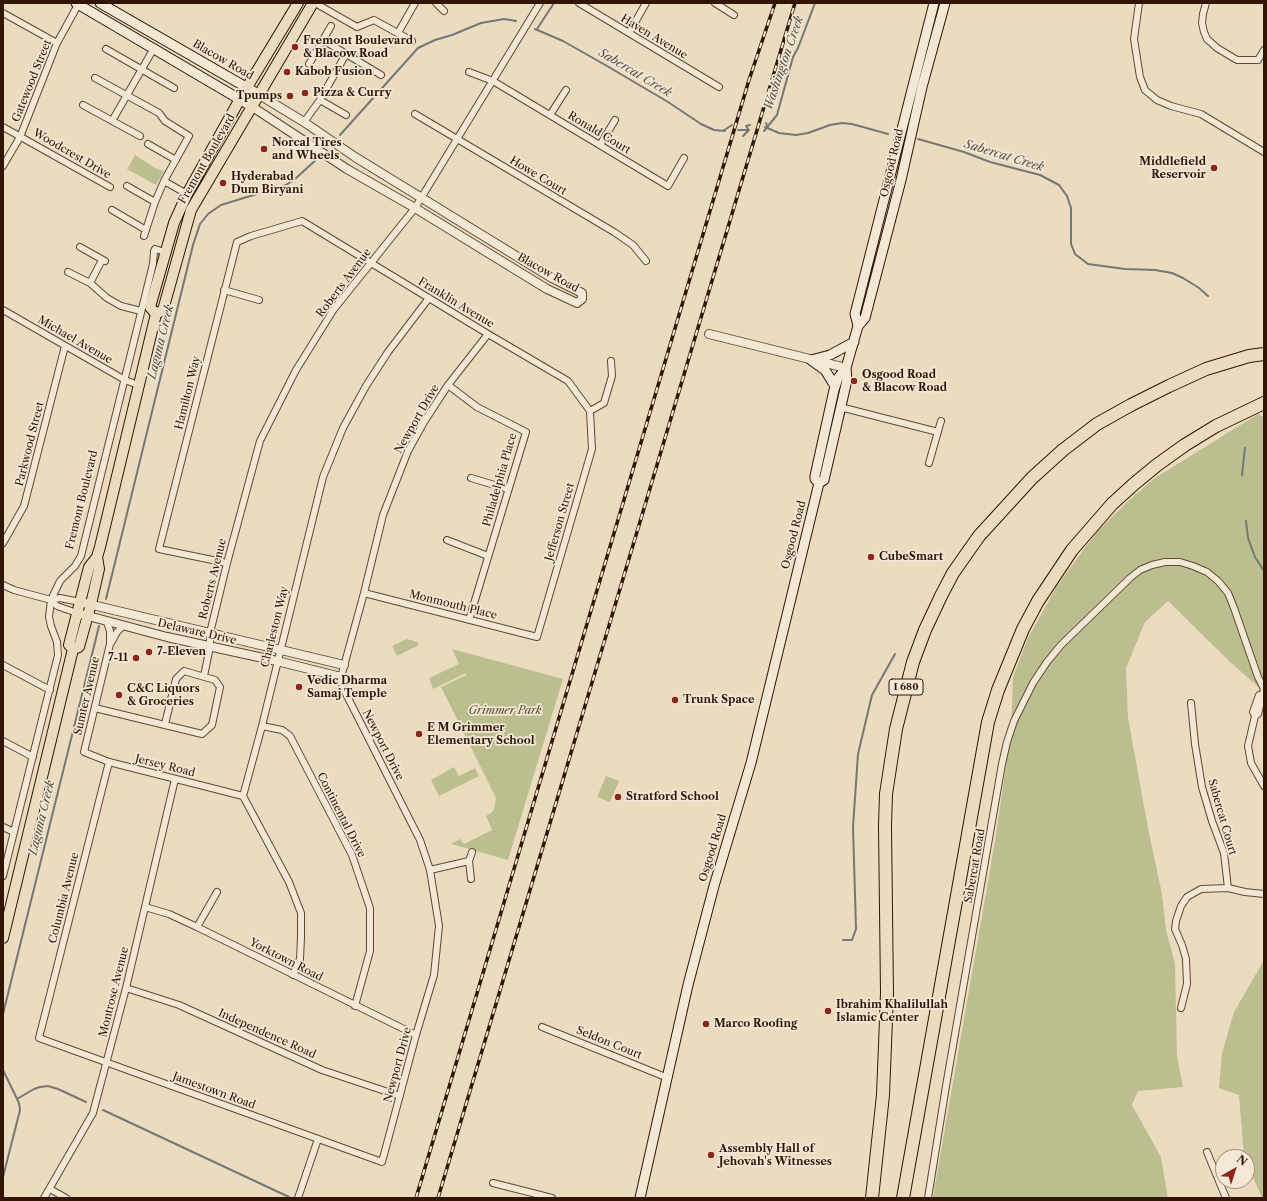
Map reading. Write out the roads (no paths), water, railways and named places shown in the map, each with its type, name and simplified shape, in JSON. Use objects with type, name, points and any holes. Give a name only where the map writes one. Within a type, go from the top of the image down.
[{"type":"highway","name":"I 680","points":[[872,1198],[883,1095],[887,993],[884,826],[886,794],[890,760],[898,721],[913,662],[925,630],[953,573],[979,536],[1032,478],[1063,450],[1097,424],[1169,386],[1206,369],[1249,356],[1264,354]]},
{"type":"highway","points":[[903,1198],[988,722],[998,690],[1023,629],[1038,601],[1072,550],[1091,527],[1123,494],[1157,465],[1185,445],[1216,426],[1264,403]]},
{"type":"main road","name":"Blacow Road","points":[[78,3],[252,106]]},
{"type":"main road","name":"Blacow Road","points":[[100,3],[258,94]]},
{"type":"main road","name":"Fremont Boulevard","points":[[156,314],[150,307],[174,223],[187,194],[240,99],[298,3]]},
{"type":"main road","name":"Fremont Boulevard","points":[[73,649],[79,647],[91,604],[99,569],[97,557],[118,476],[138,385],[156,314],[162,310],[191,210],[258,94],[314,3]]},
{"type":"main road","name":"Osgood Road","points":[[858,326],[865,318],[881,256],[934,3]]},
{"type":"main road","name":"Osgood Road","points":[[917,90],[945,3]]},
{"type":"main road","name":"Osgood Road","points":[[819,483],[815,479],[815,476],[835,386],[838,378],[846,368],[854,342],[858,326],[856,314],[879,224],[906,136]]},
{"type":"main road","points":[[879,224],[882,228],[879,251],[881,256]]},
{"type":"main road","points":[[811,360],[830,355],[854,342]]},
{"type":"main road","points":[[811,360],[830,375],[835,386]]},
{"type":"main road","name":"Osgood Road","points":[[640,1198],[688,985],[714,886],[751,763],[819,483],[824,480],[847,380],[846,368]]},
{"type":"main road","name":"Fremont Boulevard","points":[[73,649],[69,645],[77,612],[89,567],[97,557]]},
{"type":"main road","name":"Fremont Boulevard","points":[[3,938],[73,649]]},
{"type":"street","name":"Gatewood Street","points":[[3,166],[20,137],[57,43],[78,3]]},
{"type":"street","points":[[314,3],[357,27],[374,20],[412,41]]},
{"type":"street","points":[[398,33],[415,3]]},
{"type":"street","points":[[436,3],[444,11]]},
{"type":"street","name":"Roberts Avenue","points":[[204,676],[210,647],[210,633],[260,441],[296,370],[334,309],[415,208],[494,81],[540,3]]},
{"type":"street","name":"Haven Avenue","points":[[579,3],[719,87]]},
{"type":"street","points":[[629,33],[646,3]]},
{"type":"street","points":[[714,3],[734,15]]},
{"type":"street","points":[[1139,3],[1134,39],[1140,77],[1145,90],[1157,100],[1164,103],[1201,114],[1264,152]]},
{"type":"street","points":[[1206,3],[1202,23],[1204,32],[1207,39],[1217,48],[1237,60],[1261,62],[1264,50]]},
{"type":"street","points":[[3,13],[57,43]]},
{"type":"street","points":[[309,64],[331,26]]},
{"type":"street","points":[[322,40],[381,75]]},
{"type":"street","points":[[112,120],[154,48]]},
{"type":"street","points":[[106,49],[174,88]]},
{"type":"street","points":[[304,122],[320,100],[346,54]]},
{"type":"street","name":"Ronald Court","points":[[469,72],[494,81],[668,186],[684,158]]},
{"type":"street","points":[[95,78],[158,113],[166,121],[189,136],[164,181],[155,202],[145,233],[112,210]]},
{"type":"street","points":[[550,115],[566,90]]},
{"type":"street","name":"Blacow Road","points":[[252,106],[347,169],[415,208],[547,289],[577,303],[582,299],[582,293],[552,278],[421,198],[258,94]]},
{"type":"street","points":[[320,100],[346,115]]},
{"type":"street","points":[[83,105],[140,136]]},
{"type":"street","name":"Howe Court","points":[[415,114],[614,232],[633,245],[646,261]]},
{"type":"street","points":[[600,144],[615,120]]},
{"type":"street","name":"Woodcrest Drive","points":[[3,127],[110,188]]},
{"type":"street","points":[[148,144],[176,160]]},
{"type":"street","points":[[164,181],[187,194]]},
{"type":"street","points":[[127,186],[155,202]]},
{"type":"street","name":"Franklin Avenue","points":[[302,221],[568,381],[590,411]]},
{"type":"street","name":"Hamilton Way","points":[[227,563],[159,549],[237,242],[251,236],[302,221]]},
{"type":"street","points":[[80,247],[103,260],[90,283]]},
{"type":"street","name":"Fremont Boulevard","points":[[3,876],[58,655],[58,648],[49,617],[51,600],[60,581],[75,566],[81,556],[153,264],[154,251],[155,249],[165,252]]},
{"type":"street","points":[[68,272],[90,283],[107,298],[121,306],[141,311]]},
{"type":"street","points":[[224,290],[259,300]]},
{"type":"street","name":"Charleston Way","points":[[243,796],[262,726],[323,477],[343,428],[366,386],[388,352],[429,298]]},
{"type":"street","name":"Michael Avenue","points":[[3,311],[125,380],[138,385]]},
{"type":"street","name":"Newport Drive","points":[[382,1162],[416,1035],[434,975],[439,926],[430,870],[420,840],[343,688],[341,677],[383,515],[408,451],[424,422],[448,385],[488,334]]},
{"type":"street","points":[[709,334],[846,368]]},
{"type":"street","name":"Parkwood Street","points":[[3,543],[24,506],[65,346]]},
{"type":"street","points":[[590,411],[604,403],[612,376],[611,361]]},
{"type":"street","name":"Philadelphia Place","points":[[448,385],[477,407],[526,432],[469,620]]},
{"type":"street","points":[[840,407],[938,432]]},
{"type":"street","name":"Jefferson Street","points":[[538,638],[592,449],[590,411]]},
{"type":"street","points":[[929,463],[940,421]]},
{"type":"street","points":[[471,478],[508,489]]},
{"type":"street","points":[[447,540],[488,556]]},
{"type":"street","name":"Sabercat Road","points":[[928,1198],[1002,764],[1012,728],[1022,702],[1033,683],[1047,662],[1077,629],[1130,578],[1140,570],[1152,565],[1165,562],[1180,562],[1207,572],[1218,581],[1228,593],[1263,688]]},
{"type":"street","name":"Delaware Drive","points":[[3,585],[23,593],[51,600],[60,598],[91,604],[344,665]]},
{"type":"street","name":"Monmouth Place","points":[[364,593],[538,638]]},
{"type":"street","name":"Delaware Drive","points":[[51,600],[57,606],[107,622],[341,677]]},
{"type":"street","name":"Sumter Avenue","points":[[84,752],[110,644],[110,631],[107,622]]},
{"type":"street","name":"Sumter Avenue","points":[[110,644],[117,632],[123,626]]},
{"type":"street","points":[[3,665],[50,690]]},
{"type":"street","points":[[95,708],[202,734],[212,726],[220,687],[215,680],[184,671],[176,679],[165,724]]},
{"type":"street","points":[[1263,688],[1253,712],[1255,716],[1248,746],[1251,763],[1264,786]]},
{"type":"street","name":"Sabercat Court","points":[[1191,703],[1195,744],[1202,788],[1212,822],[1224,853],[1228,888]]},
{"type":"street","name":"Continental Drive","points":[[262,726],[282,730],[290,736],[352,855],[370,908],[370,951],[355,1006]]},
{"type":"street","points":[[3,741],[33,757]]},
{"type":"street","name":"Jersey Road","points":[[84,752],[109,762],[243,796]]},
{"type":"street","name":"Columbia Avenue","points":[[39,1038],[109,762]]},
{"type":"street","name":"Montrose Avenue","points":[[44,1198],[93,1113],[126,988],[175,779]]},
{"type":"street","points":[[243,796],[289,882],[301,913],[300,959],[293,976]]},
{"type":"street","points":[[3,826],[14,832]]},
{"type":"street","points":[[471,879],[469,861],[472,852]]},
{"type":"street","points":[[430,870],[469,861]]},
{"type":"street","points":[[1181,1008],[1187,984],[1186,959],[1175,929],[1180,906],[1187,897],[1200,889],[1228,888],[1264,894]]},
{"type":"street","points":[[197,927],[217,892]]},
{"type":"street","name":"Yorktown Road","points":[[145,907],[169,914],[197,927],[293,976],[416,1035]]},
{"type":"street","name":"Independence Road","points":[[126,988],[179,1005],[322,1070],[400,1096]]},
{"type":"street","name":"Seldon Court","points":[[542,1027],[668,1078]]},
{"type":"street","name":"Jamestown Road","points":[[39,1038],[382,1162]]},
{"type":"street","points":[[298,1198],[318,1139]]},
{"type":"street","points":[[1207,1152],[1226,1198]]},
{"type":"street","points":[[493,1183],[552,1198]]},
{"type":"street","points":[[50,1189],[66,1198]]},
{"type":"waterway","name":"Laguna Creek","points":[[537,29],[554,3]]},
{"type":"waterway","name":"Washington Creek","points":[[764,131],[777,115],[793,57],[798,48],[815,3]]},
{"type":"waterway","name":"Laguna Creek","points":[[340,135],[418,48],[481,23],[504,19],[516,21]]},
{"type":"waterway","name":"Sabercat Creek","points":[[535,29],[563,41],[607,66],[668,102],[701,124],[714,130],[725,131]]},
{"type":"waterway","name":"Sabercat Creek","points":[[766,123],[768,128]]},
{"type":"waterway","name":"Sabercat Creek","points":[[765,127],[779,133],[796,135],[842,123],[852,124],[888,134]]},
{"type":"waterway","name":"Sabercat Creek","points":[[723,131],[732,125]]},
{"type":"waterway","name":"Sabercat Creek","points":[[749,130],[746,126],[750,125]]},
{"type":"waterway","name":"Sabercat Creek","points":[[738,130],[749,130]]},
{"type":"waterway","name":"Sabercat Creek","points":[[743,136],[749,130]]},
{"type":"waterway","name":"Sabercat Creek","points":[[918,139],[964,152],[990,162],[1040,175],[1059,185],[1067,196],[1071,208],[1071,244],[1075,254],[1088,264],[1172,273],[1199,288],[1208,296]]},
{"type":"waterway","name":"Laguna Creek","points":[[106,599],[193,245],[200,224],[208,214],[221,205],[286,185],[295,179],[318,158]]},
{"type":"waterway","points":[[1242,475],[1245,448]]},
{"type":"waterway","points":[[1246,521],[1248,538],[1255,557],[1264,571]]},
{"type":"waterway","name":"Laguna Creek","points":[[3,1014],[99,626]]},
{"type":"waterway","points":[[843,940],[852,940],[856,929],[853,827],[858,754],[872,695],[895,654]]},
{"type":"waterway","name":"Laguna Creek","points":[[3,1070],[19,1103],[20,1110],[3,1177]]},
{"type":"waterway","points":[[17,1099],[34,1089],[48,1086],[86,1102]]},
{"type":"waterway","points":[[103,1110],[289,1197]]},
{"type":"railway","points":[[416,1198],[749,80],[775,3]]},
{"type":"railway","points":[[438,1198],[795,3]]},
{"type":"place","name":"Fremont Boulevard & Blacow Road","points":[[295,47]]},
{"type":"place","name":"Kabob Fusion","points":[[287,72]]},
{"type":"place","name":"Pizza & Curry","points":[[305,93]]},
{"type":"place","name":"Tpumps","points":[[290,96]]},
{"type":"place","name":"Norcal Tires and Wheels","points":[[264,149]]},
{"type":"place","name":"Middlefield Reservoir","points":[[1214,168]]},
{"type":"place","name":"Hyderabad Dum Biryani","points":[[223,183]]},
{"type":"place","name":"Osgood Road & Blacow Road","points":[[854,381]]},
{"type":"place","name":"CubeSmart","points":[[871,557]]},
{"type":"place","name":"7-Eleven","points":[[149,652]]},
{"type":"place","name":"7-11","points":[[136,658]]},
{"type":"place","name":"Vedic Dharma Samaj Temple","points":[[299,687]]},
{"type":"place","name":"C&C Liquors & Groceries","points":[[119,695]]},
{"type":"place","name":"Trunk Space","points":[[675,700]]},
{"type":"place","name":"E M Grimmer Elementary School","points":[[419,734]]},
{"type":"place","name":"Stratford School","points":[[618,797]]},
{"type":"place","name":"Ibrahim Khalilullah Islamic Center","points":[[828,1011]]},
{"type":"place","name":"Marco Roofing","points":[[706,1024]]},
{"type":"place","name":"Assembly Hall of Jehovah's Witnesses","points":[[711,1155]]},
{"type":"park label","name":"Grimmer Park","points":[[505,711]]}]
